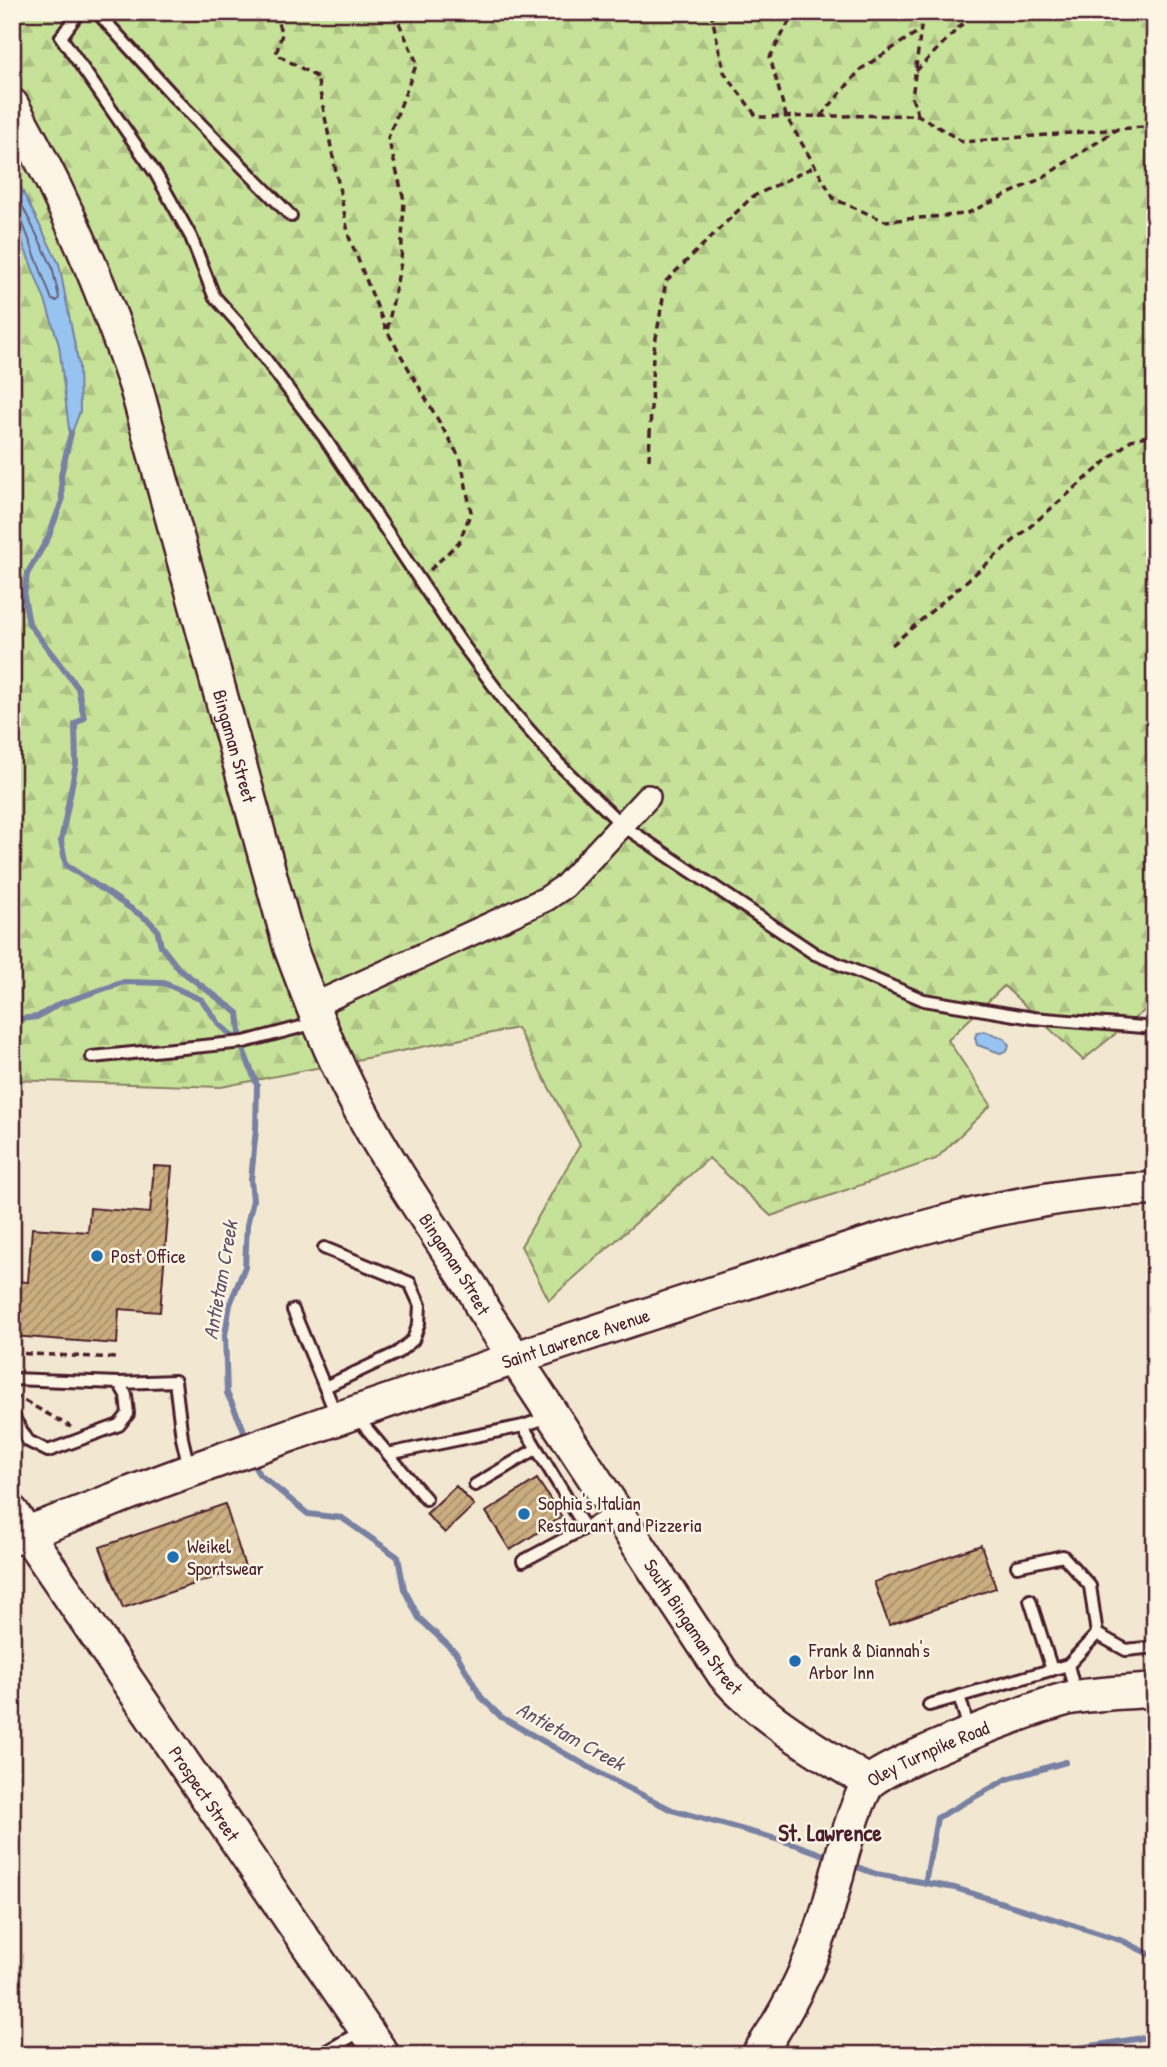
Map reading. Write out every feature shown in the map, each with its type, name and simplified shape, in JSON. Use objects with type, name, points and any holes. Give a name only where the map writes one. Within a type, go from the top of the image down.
[{"type":"street","name":"Bingaman Street","points":[[12,105],[72,220],[120,336],[274,894],[315,1014],[358,1107],[476,1294],[482,1308],[517,1358]]},
{"type":"street","points":[[315,1014],[546,899],[565,886],[648,797]]},
{"type":"street","name":"Saint Lawrence Avenue","points":[[17,1528],[517,1358],[938,1222],[1052,1198],[1155,1189]]},
{"type":"street","name":"South Bingaman Street","points":[[517,1358],[714,1662],[738,1691],[755,1708],[786,1731],[868,1782]]},
{"type":"street","name":"Prospect Street","points":[[17,1528],[383,2055]]},
{"type":"street","name":"Oley Turnpike Road","points":[[758,2055],[789,2004],[809,1962],[824,1923],[849,1834],[868,1782],[896,1764],[1036,1709],[1076,1698],[1155,1690]]},
{"type":"lane","points":[[79,12],[61,37],[156,174],[191,237],[214,296],[239,324],[324,438],[460,641],[514,713],[559,764],[622,825],[815,954],[924,1000],[1033,1018],[1155,1028]]},
{"type":"lane","points":[[97,12],[176,99],[291,216]]},
{"type":"lane","points":[[92,1058],[244,1042],[315,1014]]},
{"type":"lane","points":[[324,1248],[410,1283],[420,1305],[419,1324],[413,1339],[397,1353],[325,1387]]},
{"type":"lane","points":[[293,1310],[325,1387],[346,1417],[388,1454],[426,1499]]},
{"type":"lane","points":[[12,1379],[119,1383],[175,1381],[182,1438],[204,1466]]},
{"type":"lane","points":[[12,1415],[28,1441],[47,1451],[119,1425],[128,1414],[126,1395],[119,1383]]},
{"type":"lane","points":[[388,1454],[523,1426],[553,1416]]},
{"type":"lane","points":[[523,1426],[585,1528]]},
{"type":"lane","points":[[475,1485],[536,1449]]},
{"type":"lane","points":[[523,1561],[585,1528],[614,1509]]},
{"type":"lane","points":[[1017,1566],[1063,1556],[1090,1586],[1097,1634]]},
{"type":"lane","points":[[1030,1600],[1052,1670]]},
{"type":"lane","points":[[1097,1634],[1126,1650],[1155,1647]]},
{"type":"lane","points":[[929,1705],[1068,1665],[1097,1634]]},
{"type":"lane","points":[[1068,1665],[1076,1698]]},
{"type":"lane","points":[[960,1696],[971,1734]]},
{"type":"lane","points":[[320,2055],[365,2029]]},
{"type":"path","points":[[274,12],[282,34],[276,54],[317,77],[349,236],[387,331],[461,460],[471,512],[459,542],[419,580]]},
{"type":"path","points":[[387,331],[401,262],[404,200],[388,138],[417,63],[394,12]]},
{"type":"path","points":[[711,12],[724,72],[757,117],[918,115],[963,142],[1155,126]]},
{"type":"path","points":[[798,12],[790,20],[770,57],[786,116],[834,199],[885,221],[966,214],[1042,178],[1117,129]]},
{"type":"path","points":[[918,115],[912,98],[923,12]]},
{"type":"path","points":[[915,72],[974,12]]},
{"type":"path","points":[[821,116],[860,69],[919,31]]},
{"type":"path","points":[[649,460],[653,355],[666,281],[752,197],[815,166]]},
{"type":"path","points":[[892,645],[1131,440],[1155,435]]},
{"type":"path","points":[[12,1353],[116,1358]]},
{"type":"path","points":[[12,1393],[88,1437]]},
{"type":"green space","points":[[12,12],[1155,12],[1155,1002],[1083,1060],[1004,986],[948,1040],[991,1105],[936,1159],[771,1216],[709,1158],[549,1300],[521,1246],[580,1145],[517,1028],[221,1087],[12,1080]]},
{"type":"water","points":[[12,170],[59,264],[79,366],[80,411],[70,438],[59,345],[46,303],[12,216]]},
{"type":"water","points":[[984,1031],[1004,1038],[1009,1045],[1007,1051],[1000,1053],[977,1045],[977,1033]]},
{"type":"building","name":"Post Office","points":[[154,1166],[172,1167],[160,1312],[119,1309],[117,1344],[12,1336],[12,1281],[28,1282],[32,1228],[88,1232],[90,1208],[150,1213]]},
{"type":"building","name":"Sophia's Italian Restaurant and Pizzeria","points":[[537,1479],[562,1517],[510,1550],[486,1512]]},
{"type":"building","points":[[456,1486],[474,1505],[445,1533],[426,1514]]},
{"type":"building","name":"Weikel Sportswear","points":[[225,1504],[245,1567],[123,1608],[100,1547]]},
{"type":"building","points":[[981,1545],[996,1588],[889,1625],[874,1582]]},
{"type":"waterway","name":"Antietam Creek","points":[[71,433],[61,475],[62,501],[48,538],[27,574],[24,596],[29,624],[78,688],[84,718],[75,724],[76,764],[61,841],[66,865],[148,920],[157,929],[161,946],[179,969],[238,1013],[241,1044],[257,1085],[256,1129],[251,1180],[253,1200],[247,1225],[245,1267],[230,1304],[225,1335],[227,1393],[243,1428],[245,1440]]},
{"type":"waterway","points":[[12,1020],[37,1017],[59,1004],[124,982],[164,983],[202,1000],[219,1024],[240,1043]]},
{"type":"waterway","name":"Antietam Creek","points":[[249,1458],[259,1474],[308,1514],[342,1518],[398,1557],[404,1589],[419,1618],[456,1653],[481,1697],[501,1717],[608,1778],[672,1810],[794,1844],[832,1858]]},
{"type":"waterway","points":[[925,1884],[937,1818],[1007,1779],[1066,1762]]},
{"type":"waterway","name":"Antietam Creek","points":[[849,1864],[876,1874],[955,1888],[1123,1941],[1155,1957]]},
{"type":"waterway","points":[[1058,2055],[1079,2048],[1155,2036]]},
{"type":"place","name":"Post Office","points":[[97,1256]]},
{"type":"place","name":"Sophia's Italian Restaurant and Pizzeria","points":[[524,1514]]},
{"type":"place","name":"Weikel Sportswear","points":[[173,1557]]},
{"type":"place","name":"Frank & Diannah's Arbor Inn","points":[[795,1661]]},
{"type":"district","name":"St. Lawrence","points":[[830,1832]]}]
